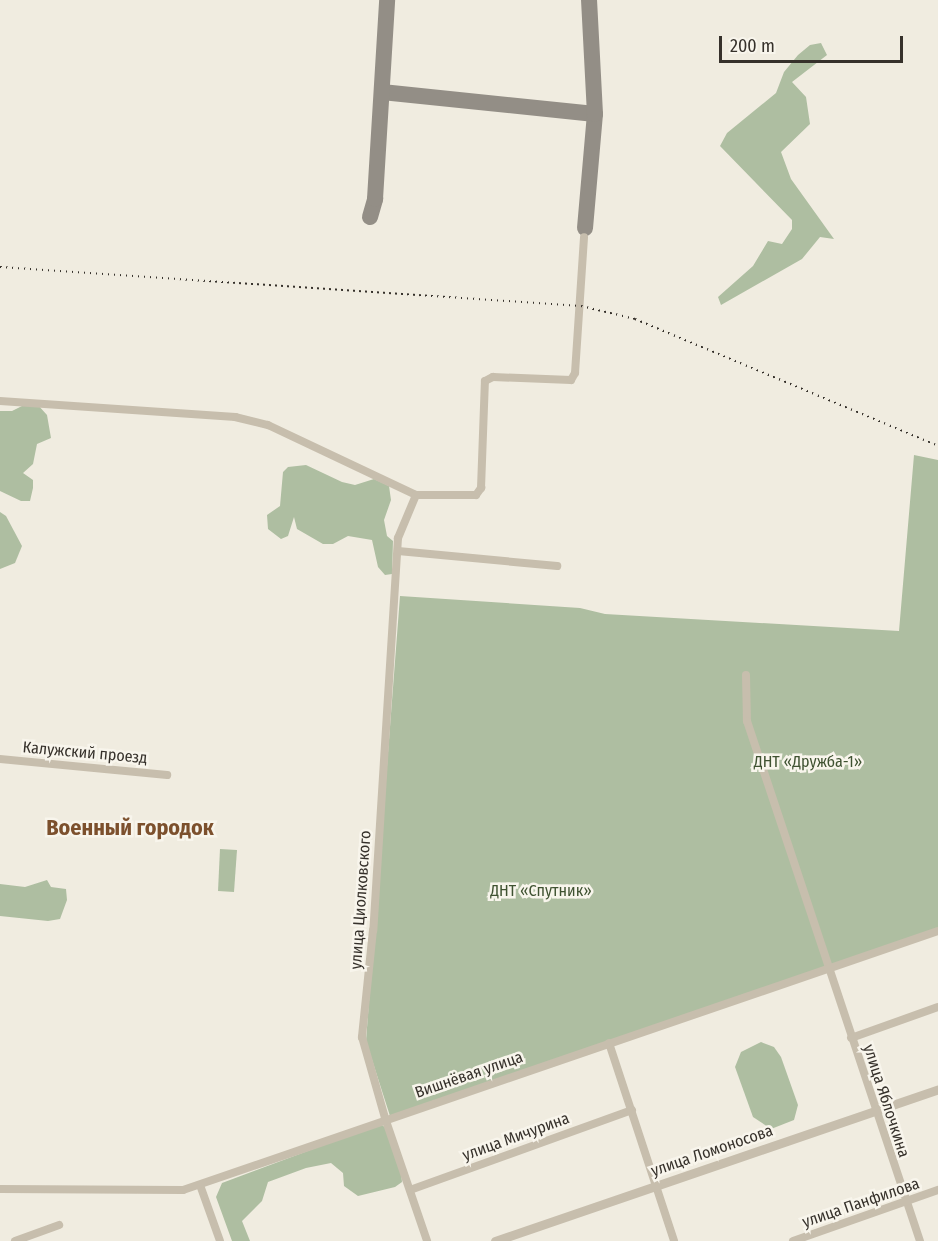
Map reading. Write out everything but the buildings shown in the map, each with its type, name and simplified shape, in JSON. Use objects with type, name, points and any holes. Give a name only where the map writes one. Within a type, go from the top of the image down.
[{"type":"street","points":[[0,401],[235,417],[267,425],[416,495],[463,497],[476,495],[481,488],[485,381],[493,377],[571,380],[575,373],[584,237]]},
{"type":"street","name":"улица Циолковского","points":[[416,495],[399,538],[362,1037],[385,1118],[427,1241]]},
{"type":"street","points":[[398,551],[557,566]]},
{"type":"street","name":"улица Яблочкина","points":[[746,675],[747,721],[830,968],[874,1111],[920,1241]]},
{"type":"street","name":"Калужский проезд","points":[[0,759],[167,775]]},
{"type":"street","name":"Вишнёвая улица","points":[[0,1189],[183,1190],[385,1118],[938,932]]},
{"type":"street","points":[[851,1038],[938,1007]]},
{"type":"street","points":[[609,1043],[674,1241]]},
{"type":"street","name":"улица Ломоносова","points":[[495,1241],[938,1089]]},
{"type":"street","name":"улица Мичурина","points":[[410,1190],[632,1110]]},
{"type":"street","points":[[200,1185],[220,1241]]},
{"type":"street","name":"улица Панфилова","points":[[793,1241],[938,1190]]},
{"type":"street","points":[[15,1241],[59,1225]]},
{"type":"green space","points":[[821,43],[827,55],[792,82],[806,97],[810,124],[781,152],[791,179],[834,239],[820,237],[802,259],[721,305],[718,297],[753,266],[768,241],[782,244],[792,229],[792,220],[720,146],[727,133],[776,93],[784,72],[798,55],[810,45]]},
{"type":"green space","points":[[26,404],[37,404],[47,415],[51,438],[37,444],[33,464],[23,473],[33,480],[33,488],[30,501],[21,501],[0,491],[0,411],[12,411]]},
{"type":"green space","points":[[914,455],[938,460],[938,928],[390,1116],[366,1041],[400,596],[580,608],[605,614],[899,631]]},
{"type":"green space","points":[[306,465],[342,482],[355,485],[374,479],[389,486],[391,500],[384,520],[387,536],[393,541],[392,574],[385,575],[378,567],[372,540],[348,536],[333,544],[323,544],[297,529],[294,517],[288,536],[281,539],[268,529],[267,515],[280,506],[283,472],[288,467]]},
{"type":"green space","points":[[0,512],[6,516],[22,546],[15,563],[0,569]]},
{"type":"green space","points":[[220,849],[237,850],[234,892],[218,891]]},
{"type":"green space","points":[[47,880],[51,887],[66,889],[67,900],[60,919],[48,921],[0,916],[0,884],[25,887]]},
{"type":"green space","points":[[761,1042],[774,1047],[781,1057],[798,1105],[794,1120],[771,1129],[753,1117],[735,1067],[741,1052]]},
{"type":"green space","points":[[380,1124],[388,1129],[400,1163],[402,1182],[395,1187],[358,1196],[344,1186],[343,1173],[331,1163],[306,1168],[268,1182],[262,1201],[242,1221],[250,1241],[232,1241],[216,1197],[222,1183]]},
{"type":"taxiway","points":[[370,217],[375,199],[387,0]]},
{"type":"taxiway","points":[[585,228],[595,114],[589,0]]},
{"type":"taxiway","points":[[382,92],[595,114]]},
{"type":"railway","points":[[0,267],[581,306],[635,319],[938,446]]},
{"type":"district","name":"Военный городок","points":[[130,828]]},
{"type":"park label","name":"ДНТ «Дружба-1»","points":[[808,762]]},
{"type":"park label","name":"ДНТ «Спутник»","points":[[541,891]]}]
